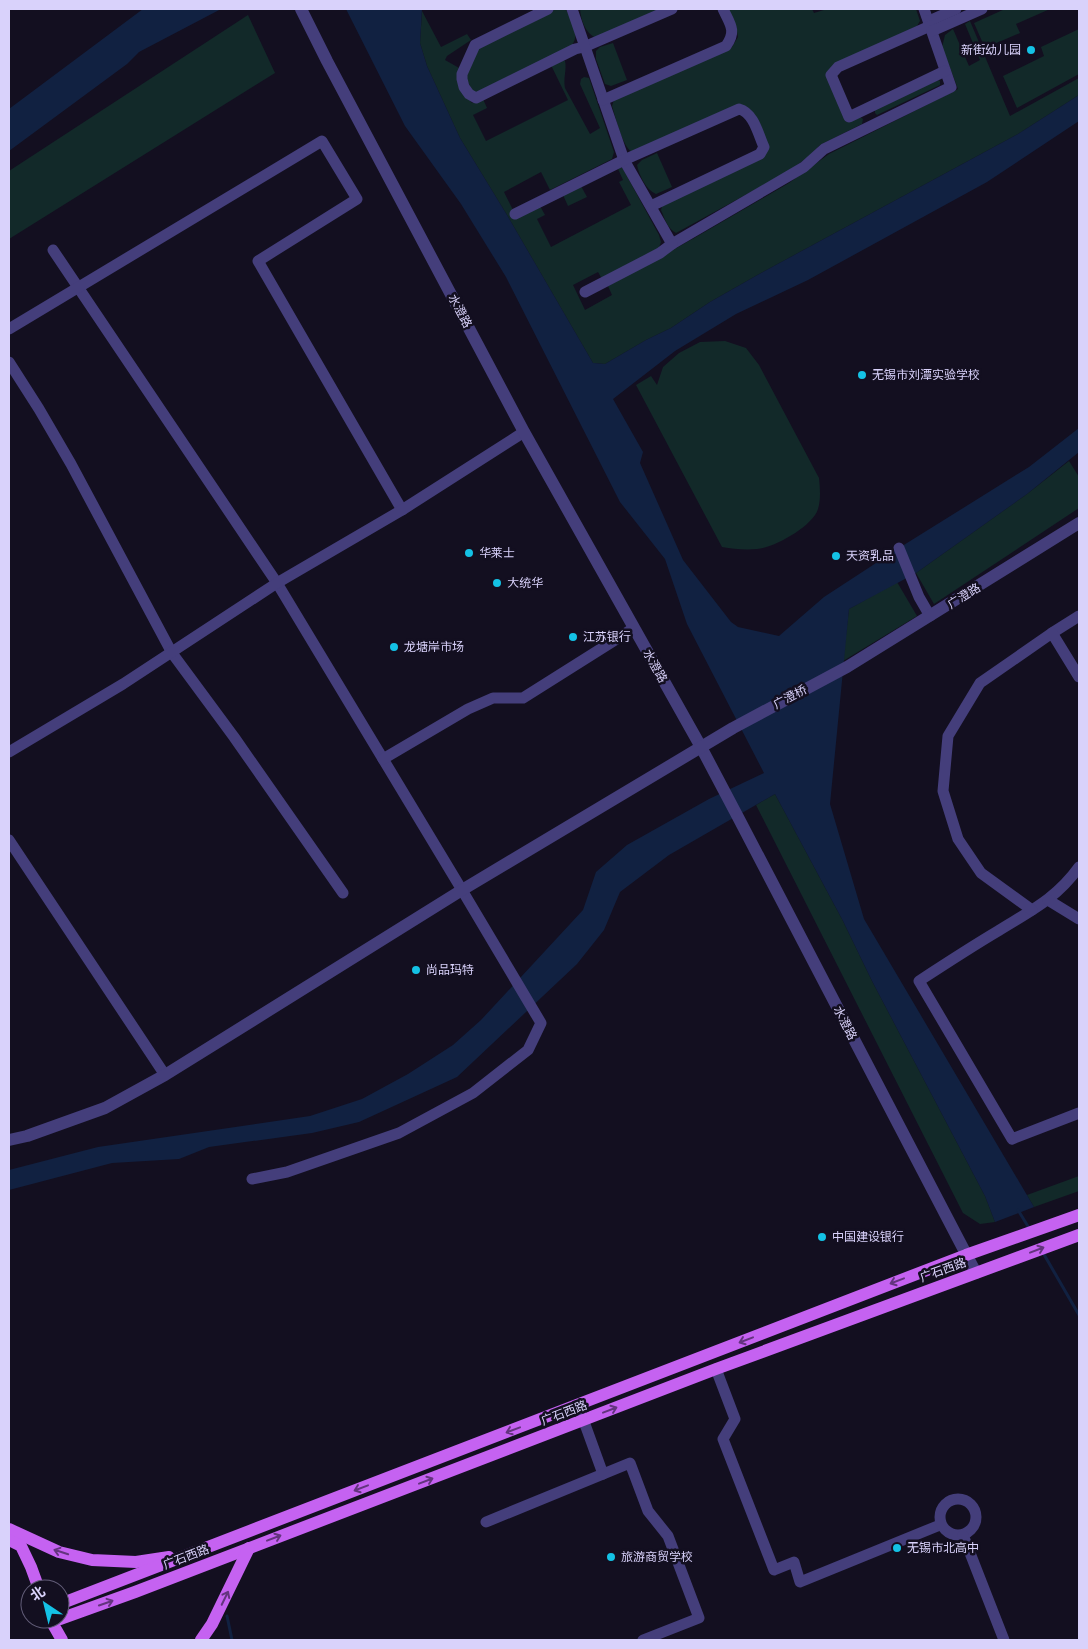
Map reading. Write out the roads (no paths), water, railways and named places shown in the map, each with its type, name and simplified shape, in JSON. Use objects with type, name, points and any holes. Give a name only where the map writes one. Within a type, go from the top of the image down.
[{"type":"main road","points":[[70,1600],[966,1255],[1079,1215]]},
{"type":"main road","name":"广石西路","points":[[70,1615],[135,1592],[716,1369],[1079,1235]]},
{"type":"main road","points":[[9,1528],[59,1552],[92,1560],[136,1562],[196,1552]]},
{"type":"main road","points":[[9,1540],[21,1546],[36,1579]]},
{"type":"main road","points":[[201,1640],[212,1624],[249,1548]]},
{"type":"street","name":"水澄路","points":[[302,9],[327,61],[524,432],[739,819],[976,1273]]},
{"type":"street","points":[[548,9],[475,45],[462,74],[464,87],[469,94],[476,98],[575,49],[584,47],[672,9]]},
{"type":"street","points":[[572,9],[624,160],[672,244]]},
{"type":"street","points":[[603,100],[726,46],[732,39],[733,30],[724,9]]},
{"type":"street","points":[[585,292],[660,253],[672,244],[804,167],[824,149],[951,87],[924,9]]},
{"type":"street","points":[[930,26],[956,9]]},
{"type":"street","points":[[945,71],[848,116],[831,75],[838,67],[930,26],[982,9]]},
{"type":"street","points":[[867,108],[873,125]]},
{"type":"street","points":[[515,214],[624,160],[739,109],[744,110],[750,115],[764,147],[760,154],[651,206]]},
{"type":"street","points":[[9,329],[322,141],[357,199],[258,261],[402,510]]},
{"type":"street","points":[[53,250],[277,584],[541,1023],[528,1050],[473,1093],[399,1134],[287,1172],[252,1179]]},
{"type":"street","points":[[9,362],[71,464],[172,653],[234,737],[343,893]]},
{"type":"street","points":[[9,752],[172,653],[277,584],[402,510],[524,432]]},
{"type":"street","name":"广澄路","points":[[847,667],[1079,523]]},
{"type":"street","points":[[899,548],[919,597],[930,616]]},
{"type":"street","points":[[1032,910],[981,873],[958,840],[943,791],[948,736],[980,683],[1079,616]]},
{"type":"street","points":[[383,759],[493,698],[523,698],[634,628]]},
{"type":"street","points":[[1052,633],[1079,677]]},
{"type":"street","name":"广澄桥","points":[[9,1140],[27,1136],[105,1108],[165,1074],[462,890],[700,747],[847,667]]},
{"type":"street","points":[[9,840],[165,1074]]},
{"type":"street","points":[[1079,867],[1069,881],[1048,900],[919,981],[1012,1140],[1079,1114]]},
{"type":"street","points":[[1048,900],[1079,919]]},
{"type":"street","points":[[716,1369],[735,1419],[723,1439],[774,1570],[794,1562],[800,1582],[940,1525]]},
{"type":"street","points":[[578,1405],[603,1474]]},
{"type":"street","points":[[486,1522],[630,1464],[648,1511],[668,1536],[699,1618],[643,1640]]},
{"type":"street","points":[[957,1499],[968,1502],[975,1511],[976,1523],[973,1528],[963,1535],[950,1534],[940,1525],[940,1514],[946,1504],[957,1499]]},
{"type":"street","points":[[963,1535],[1004,1640]]},
{"type":"water","points":[[143,9],[221,9],[139,52],[127,64],[9,151],[9,109]]},
{"type":"water","points":[[346,9],[422,9],[420,43],[427,66],[460,138],[593,363],[605,364],[671,328],[710,302],[761,273],[1018,134],[1079,95],[1079,121],[987,182],[808,280],[736,314],[675,351],[613,399],[643,452],[640,463],[683,560],[731,622],[738,627],[779,636],[824,597],[1029,467],[1079,428],[1079,452],[1027,494],[916,573],[849,609],[830,804],[864,919],[1034,1207],[995,1222],[985,1196],[775,794],[669,855],[620,892],[604,930],[577,964],[457,1077],[359,1122],[312,1133],[209,1147],[179,1159],[112,1163],[9,1190],[9,1170],[98,1147],[310,1116],[362,1099],[408,1074],[453,1045],[481,1020],[583,910],[596,872],[627,845],[709,799],[764,773],[687,624],[665,559],[620,502],[506,277],[461,204],[405,126]]},
{"type":"waterway","points":[[1018,1210],[1029,1228]]},
{"type":"waterway","points":[[1042,1251],[1079,1315]]},
{"type":"waterway","points":[[227,1616],[232,1640]]},
{"type":"place","name":"新街幼儿园","points":[[1031,50]]},
{"type":"place","name":"无锡市刘潭实验学校","points":[[862,375]]},
{"type":"place","name":"华莱士","points":[[469,553]]},
{"type":"place","name":"天资乳品","points":[[836,556]]},
{"type":"place","name":"大统华","points":[[497,583]]},
{"type":"place","name":"江苏银行","points":[[573,637]]},
{"type":"place","name":"龙塘岸市场","points":[[394,647]]},
{"type":"place","name":"尚品玛特","points":[[416,970]]},
{"type":"place","name":"中国建设银行","points":[[822,1237]]},
{"type":"place","name":"无锡市北高中","points":[[897,1548]]},
{"type":"place","name":"旅游商贸学校","points":[[611,1557]]}]
